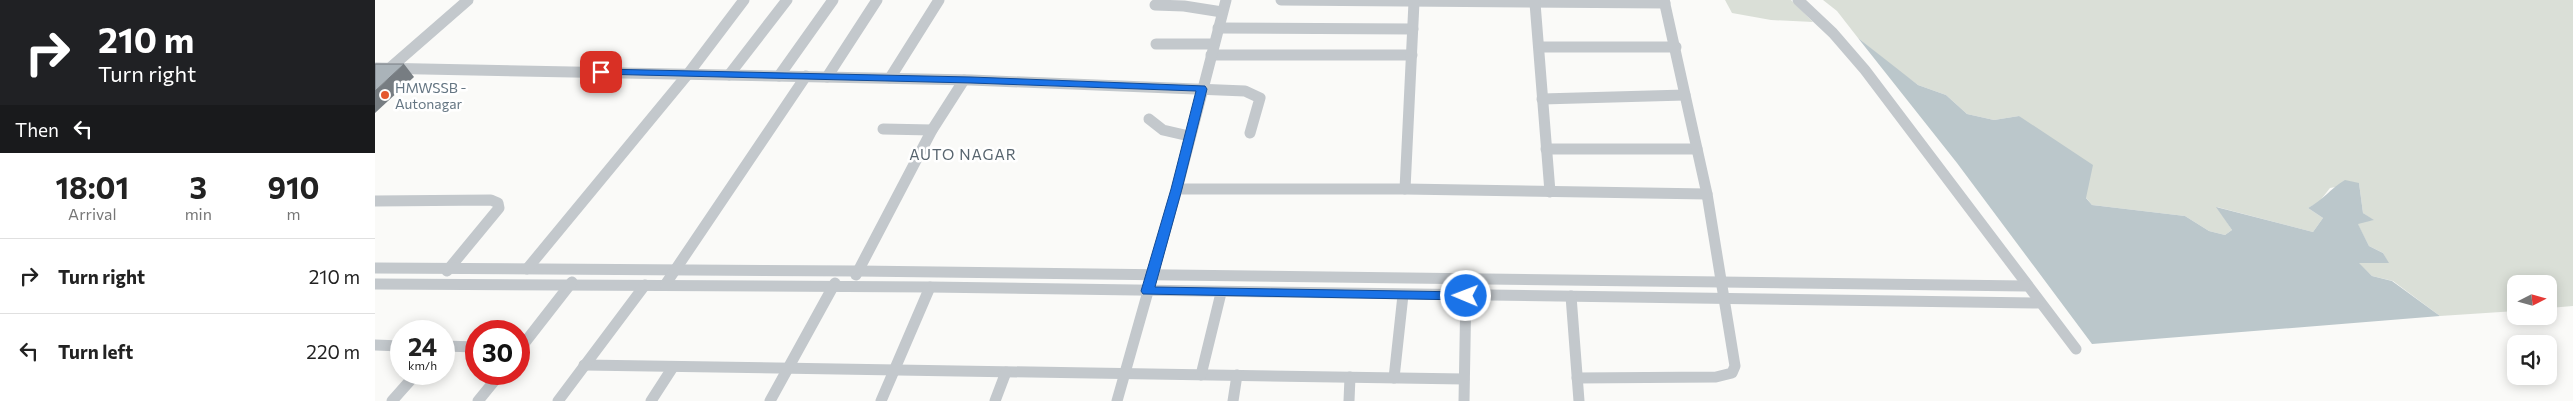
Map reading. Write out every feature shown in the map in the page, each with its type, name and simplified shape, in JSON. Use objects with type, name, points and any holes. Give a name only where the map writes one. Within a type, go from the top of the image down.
[{"type":"street","points":[[390,68],[467,0]]},
{"type":"street","points":[[527,269],[688,74],[744,0]]},
{"type":"street","points":[[729,75],[787,0]]},
{"type":"street","points":[[779,76],[833,0]]},
{"type":"street","points":[[827,77],[877,0]]},
{"type":"street","points":[[890,78],[939,0]]},
{"type":"street","points":[[1117,401],[1151,274],[1177,189],[1189,136],[1226,0]]},
{"type":"street","points":[[1281,0],[1535,3],[1664,1],[1676,47],[1707,194],[1735,366],[1732,373],[1716,377],[1577,378]]},
{"type":"street","points":[[1798,0],[1822,20],[1867,73],[2037,303],[2076,349]]},
{"type":"street","points":[[1405,189],[1414,2]]},
{"type":"street","points":[[1535,3],[1540,47],[1550,192]]},
{"type":"street","points":[[1155,5],[1185,6],[1222,12]]},
{"type":"street","points":[[1218,28],[1413,29]]},
{"type":"street","points":[[1156,44],[1212,49],[1411,55]]},
{"type":"street","points":[[1540,47],[1676,47]]},
{"type":"street","points":[[375,68],[890,78],[1202,89],[1255,94],[1259,98],[1250,133]]},
{"type":"street","points":[[665,285],[805,76]]},
{"type":"street","points":[[849,287],[932,130],[964,80]]},
{"type":"street","points":[[1543,99],[1685,95]]},
{"type":"street","points":[[1149,119],[1163,130],[1189,136]]},
{"type":"street","points":[[883,129],[932,130]]},
{"type":"street","points":[[1547,149],[1697,149]]},
{"type":"street","points":[[1177,189],[1405,189],[1707,194]]},
{"type":"street","points":[[375,201],[491,200],[499,203],[499,208],[437,284]]},
{"type":"street","points":[[375,268],[1151,274],[2025,286]]},
{"type":"street","points":[[530,334],[583,269]]},
{"type":"street","points":[[770,401],[842,271]]},
{"type":"street","points":[[1464,401],[1465,279]]},
{"type":"street","points":[[375,284],[930,287],[1221,293],[2037,303]]},
{"type":"street","points":[[558,401],[645,285]]},
{"type":"street","points":[[881,401],[930,287]]},
{"type":"street","points":[[1201,374],[1221,293]]},
{"type":"street","points":[[1394,378],[1403,295]]},
{"type":"street","points":[[1571,296],[1579,401]]},
{"type":"street","points":[[375,345],[390,346]]},
{"type":"street","points":[[584,365],[1464,379]]},
{"type":"street","points":[[651,401],[673,367]]},
{"type":"street","points":[[995,401],[1006,372]]},
{"type":"street","points":[[1233,401],[1237,375]]},
{"type":"street","points":[[1349,401],[1350,377]]},
{"type":"street","points":[[393,401],[406,385]]},
{"type":"street","points":[[478,401],[491,385]]},
{"type":"shaded area","points":[[1725,0],[1791,0],[1813,22],[1771,20],[1732,13]]},
{"type":"shaded area","points":[[1823,0],[2573,0],[2573,306],[2557,307],[2557,275],[2507,275],[2507,312],[2440,316],[2393,281],[2372,276],[2358,263],[2388,263],[2383,253],[2369,246],[2357,223],[2373,220],[2363,213],[2359,183],[2330,188],[2319,202],[2308,208],[2323,218],[2313,232],[2217,207],[2232,230],[2225,235],[2209,231],[2185,216],[2092,205],[2019,116],[1994,120],[1967,114],[1946,95],[1918,85],[1896,69],[1858,38],[1837,11]]},
{"type":"shaded area","points":[[1858,38],[1918,85],[1946,95],[1967,114],[1994,120],[2019,116],[2093,165],[2086,198],[2092,205],[2185,216],[2209,231],[2225,235],[2232,230],[2216,207],[2313,232],[2323,218],[2308,208],[2345,180],[2359,183],[2363,213],[2374,220],[2358,224],[2369,246],[2383,253],[2389,263],[2359,263],[2372,276],[2392,281],[2440,316],[2092,344],[1957,163]]},
{"type":"building","points":[[375,64],[404,64],[375,91]]},
{"type":"place","name":"HMWSSB - Autonagar","points":[[385,95]]},
{"type":"district","name":"AUTO NAGAR","points":[[963,154]]},
{"type":"route","points":[[601,72],[971,80],[1202,89],[1177,189],[1147,291],[1466,296]]}]
